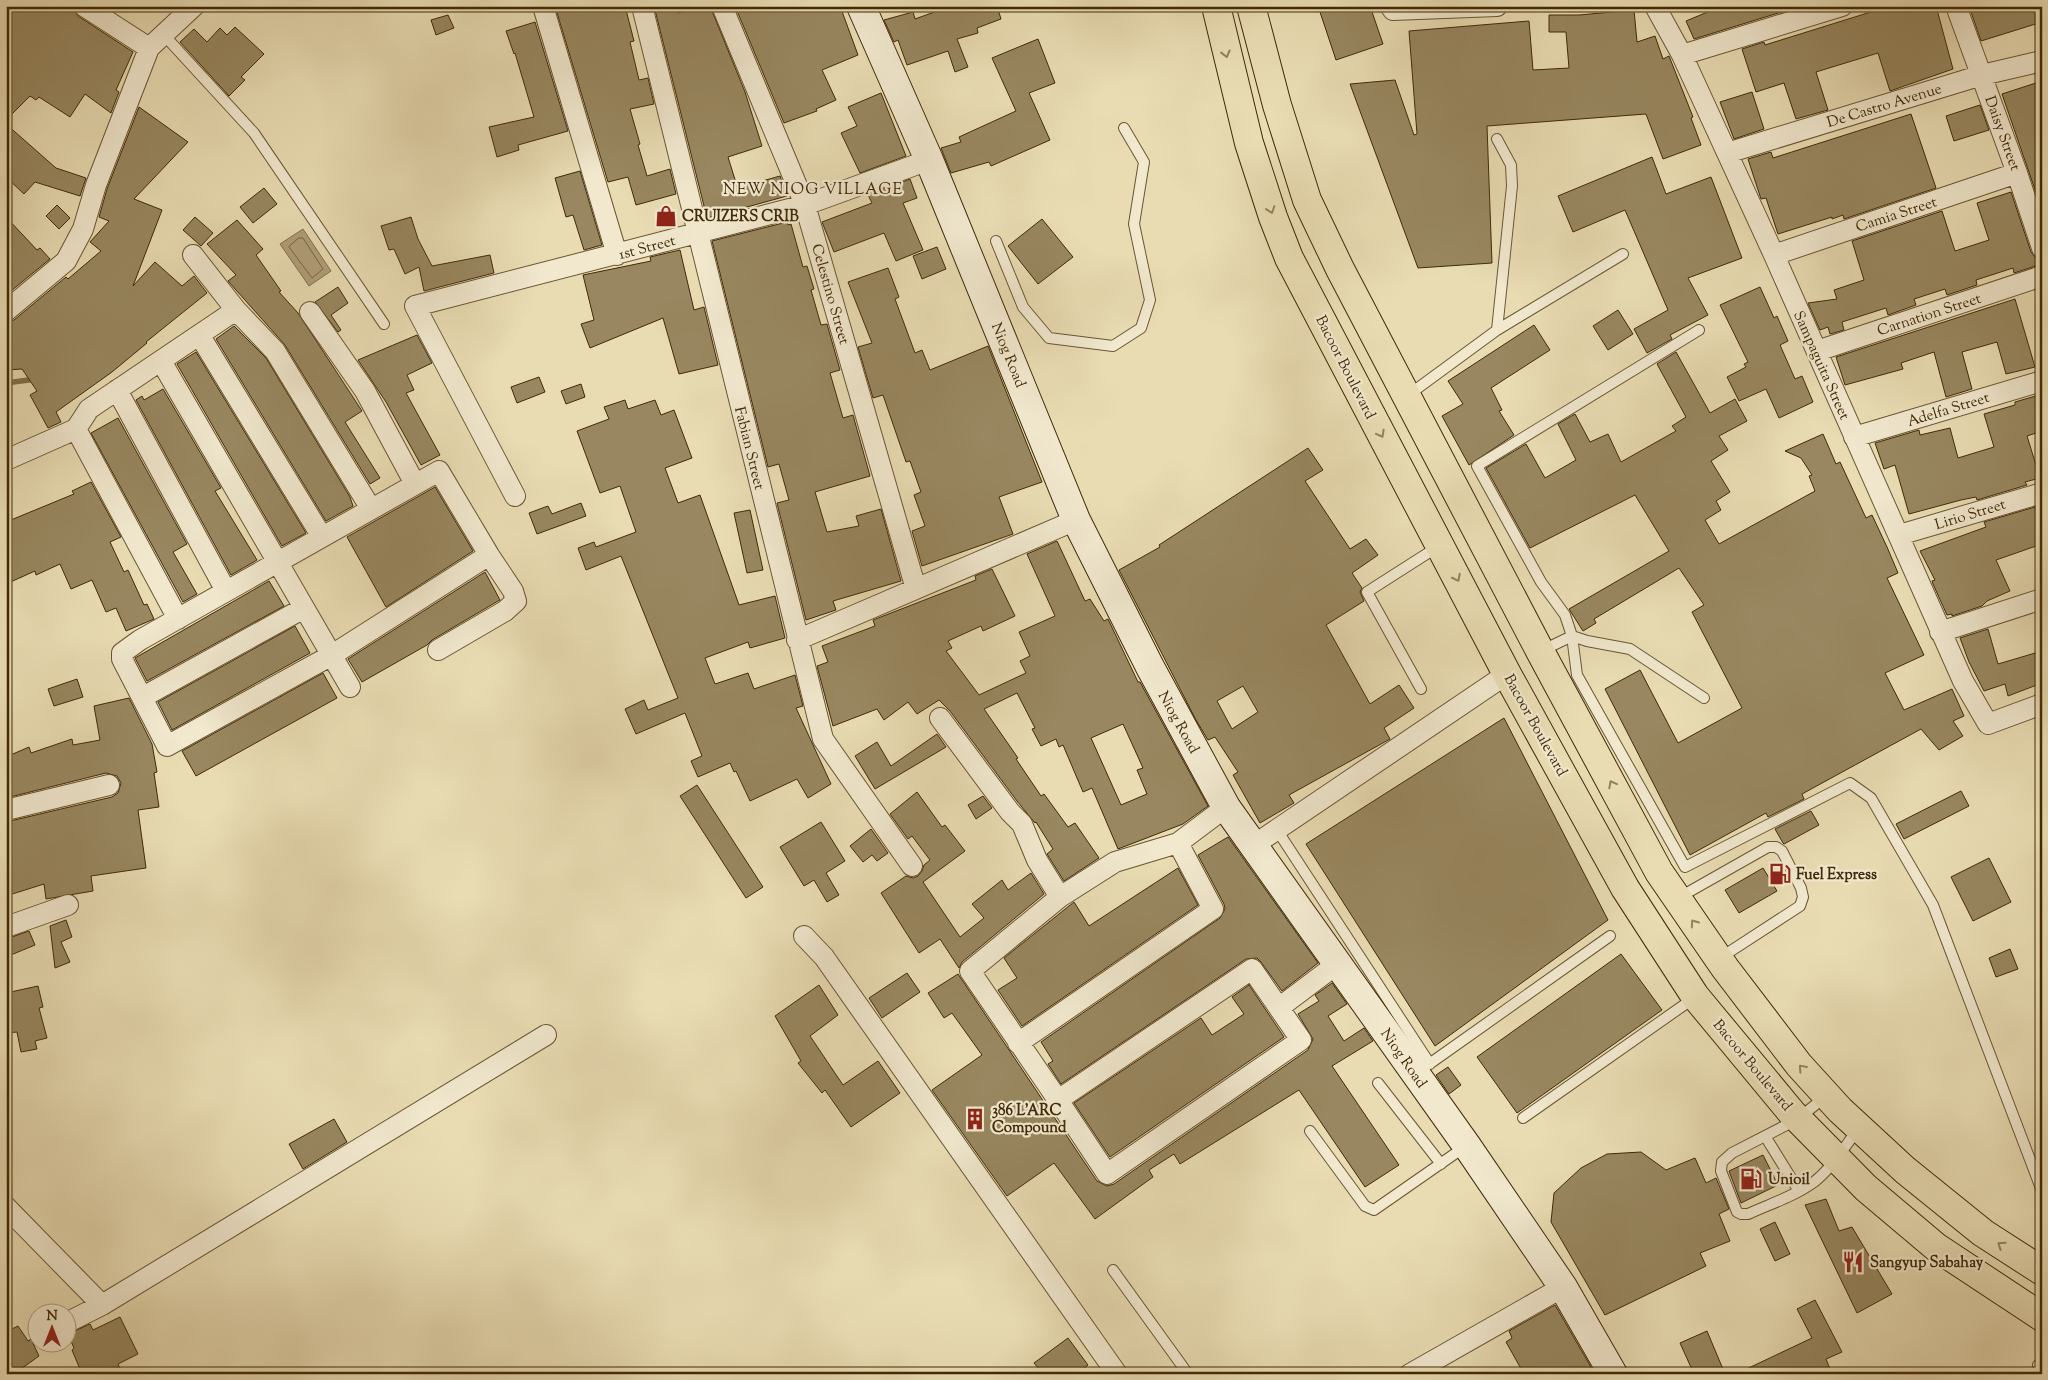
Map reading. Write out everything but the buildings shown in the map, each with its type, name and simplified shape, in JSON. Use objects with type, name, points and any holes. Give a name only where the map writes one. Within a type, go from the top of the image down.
[{"type":"main road","name":"Bacoor Boulevard","points":[[1216,6],[1249,143],[1273,216],[1290,258],[1507,674],[1625,888],[1696,996],[1798,1119],[1836,1159],[1866,1188],[1936,1247],[1987,1283],[2042,1317]]},
{"type":"main road","points":[[1251,6],[1277,105],[1307,200],[1406,397],[1540,651],[1660,872],[1719,959],[1799,1065],[1827,1096],[1905,1170],[1983,1233],[2042,1272]]},
{"type":"main road","points":[[1507,674],[1540,651]]},
{"type":"street","points":[[84,6],[149,48]]},
{"type":"street","points":[[6,311],[66,260],[83,229],[96,185],[149,48],[194,6]]},
{"type":"street","points":[[543,6],[616,255]]},
{"type":"street","name":"Fabian Street","points":[[642,6],[797,640],[823,739],[912,866]]},
{"type":"street","name":"Celestino Street","points":[[722,6],[805,205],[916,589]]},
{"type":"street","name":"Niog Road","points":[[861,6],[929,160],[1076,520],[1150,667],[1226,807],[1337,964],[1423,1069],[1467,1146],[1563,1287],[1613,1374]]},
{"type":"street","points":[[1390,6],[1393,10],[1497,6]]},
{"type":"street","name":"Sampaguita Street","points":[[1655,6],[1682,55],[1774,255],[1963,681],[1988,724],[2042,704]]},
{"type":"street","points":[[1682,55],[1842,6]]},
{"type":"street","name":"Daisy Street","points":[[1956,6],[2017,173],[2042,248]]},
{"type":"street","name":"De Castro Avenue","points":[[1727,153],[1982,75],[2042,61]]},
{"type":"street","name":"1st Street","points":[[515,496],[414,306],[506,284],[805,205],[929,160]]},
{"type":"street","name":"Camia Street","points":[[1774,255],[2017,173]]},
{"type":"street","points":[[193,255],[236,310],[275,351],[371,509]]},
{"type":"street","name":"Carnation Street","points":[[1817,351],[2042,276]]},
{"type":"street","points":[[6,460],[76,429],[89,409],[236,310]]},
{"type":"street","points":[[310,312],[365,391],[415,484]]},
{"type":"street","points":[[200,336],[322,537]]},
{"type":"street","points":[[161,362],[350,686]]},
{"type":"street","name":"Adelfa Street","points":[[1854,437],[2042,381]]},
{"type":"street","points":[[117,390],[226,592]]},
{"type":"street","points":[[76,429],[178,619]]},
{"type":"street","points":[[438,650],[505,611],[516,601],[513,591],[489,555],[439,471],[140,640],[121,655],[167,746],[332,655],[489,555]]},
{"type":"street","name":"Lirio Street","points":[[1899,535],[2042,493]]},
{"type":"street","points":[[797,640],[1076,520]]},
{"type":"street","points":[[1940,632],[2042,599]]},
{"type":"street","points":[[143,698],[304,608]]},
{"type":"street","points":[[1254,845],[1507,674]]},
{"type":"street","points":[[940,718],[1010,812],[1022,824],[1037,860],[1060,897]]},
{"type":"street","points":[[6,810],[109,786]]},
{"type":"street","points":[[1058,1100],[1252,968],[1301,1040],[1106,1174],[970,971],[1060,897],[1114,862],[1178,843],[1226,807]]},
{"type":"street","points":[[1018,1043],[1213,909],[1178,843]]},
{"type":"street","points":[[6,926],[68,905]]},
{"type":"street","points":[[804,936],[824,957],[1117,1374]]},
{"type":"street","points":[[1280,1007],[1337,964]]},
{"type":"street","points":[[78,1317],[102,1305],[546,1035]]},
{"type":"street","points":[[6,1207],[102,1305]]},
{"type":"street","points":[[1410,1374],[1563,1287]]},
{"type":"lane","points":[[164,35],[254,133],[384,324]]},
{"type":"lane","points":[[996,241],[1023,307],[1049,338],[1112,346],[1141,328],[1150,300],[1134,224],[1144,162],[1124,128]]},
{"type":"lane","points":[[1497,140],[1511,165],[1512,186],[1497,330]]},
{"type":"lane","points":[[1406,397],[1497,330],[1623,254]]},
{"type":"lane","points":[[1699,330],[1477,466],[1541,582],[1565,614],[1572,636],[1577,675],[1685,867],[1850,782],[1871,798],[1933,905],[2042,1191]]},
{"type":"lane","points":[[1421,689],[1367,592],[1440,545]]},
{"type":"lane","points":[[1540,651],[1572,636],[1587,641],[1630,649],[1704,698]]},
{"type":"lane","points":[[1276,830],[1423,1069],[1610,936]]},
{"type":"lane","points":[[1677,898],[1768,848],[1776,848],[1782,851],[1801,888],[1803,897],[1800,906],[1719,959]]},
{"type":"lane","points":[[1523,1118],[1696,996]]},
{"type":"lane","points":[[1378,1083],[1441,1164]]},
{"type":"lane","points":[[1827,1096],[1798,1119],[1732,1153],[1722,1162],[1721,1171],[1737,1212],[1748,1214],[1799,1191],[1815,1181],[1836,1159],[1859,1128]]},
{"type":"lane","points":[[1310,1131],[1369,1209],[1380,1208],[1467,1146]]},
{"type":"lane","points":[[1765,1136],[1799,1191]]},
{"type":"lane","points":[[1113,1270],[1188,1374]]},
{"type":"water","points":[[303,229],[331,271],[309,286],[280,244]]},
{"type":"waterway","points":[[6,383],[36,379]]},
{"type":"place","name":"CRUIZERS CRIB","points":[[666,216]]},
{"type":"place","name":"Fuel Express","points":[[1780,874]]},
{"type":"place","name":"386 L'ARC Compound","points":[[975,1119]]},
{"type":"place","name":"Unioil","points":[[1751,1179]]},
{"type":"place","name":"Sangyup Sabahay","points":[[1853,1262]]},
{"type":"district","name":"NEW NIOG VILLAGE","points":[[813,188]]}]
